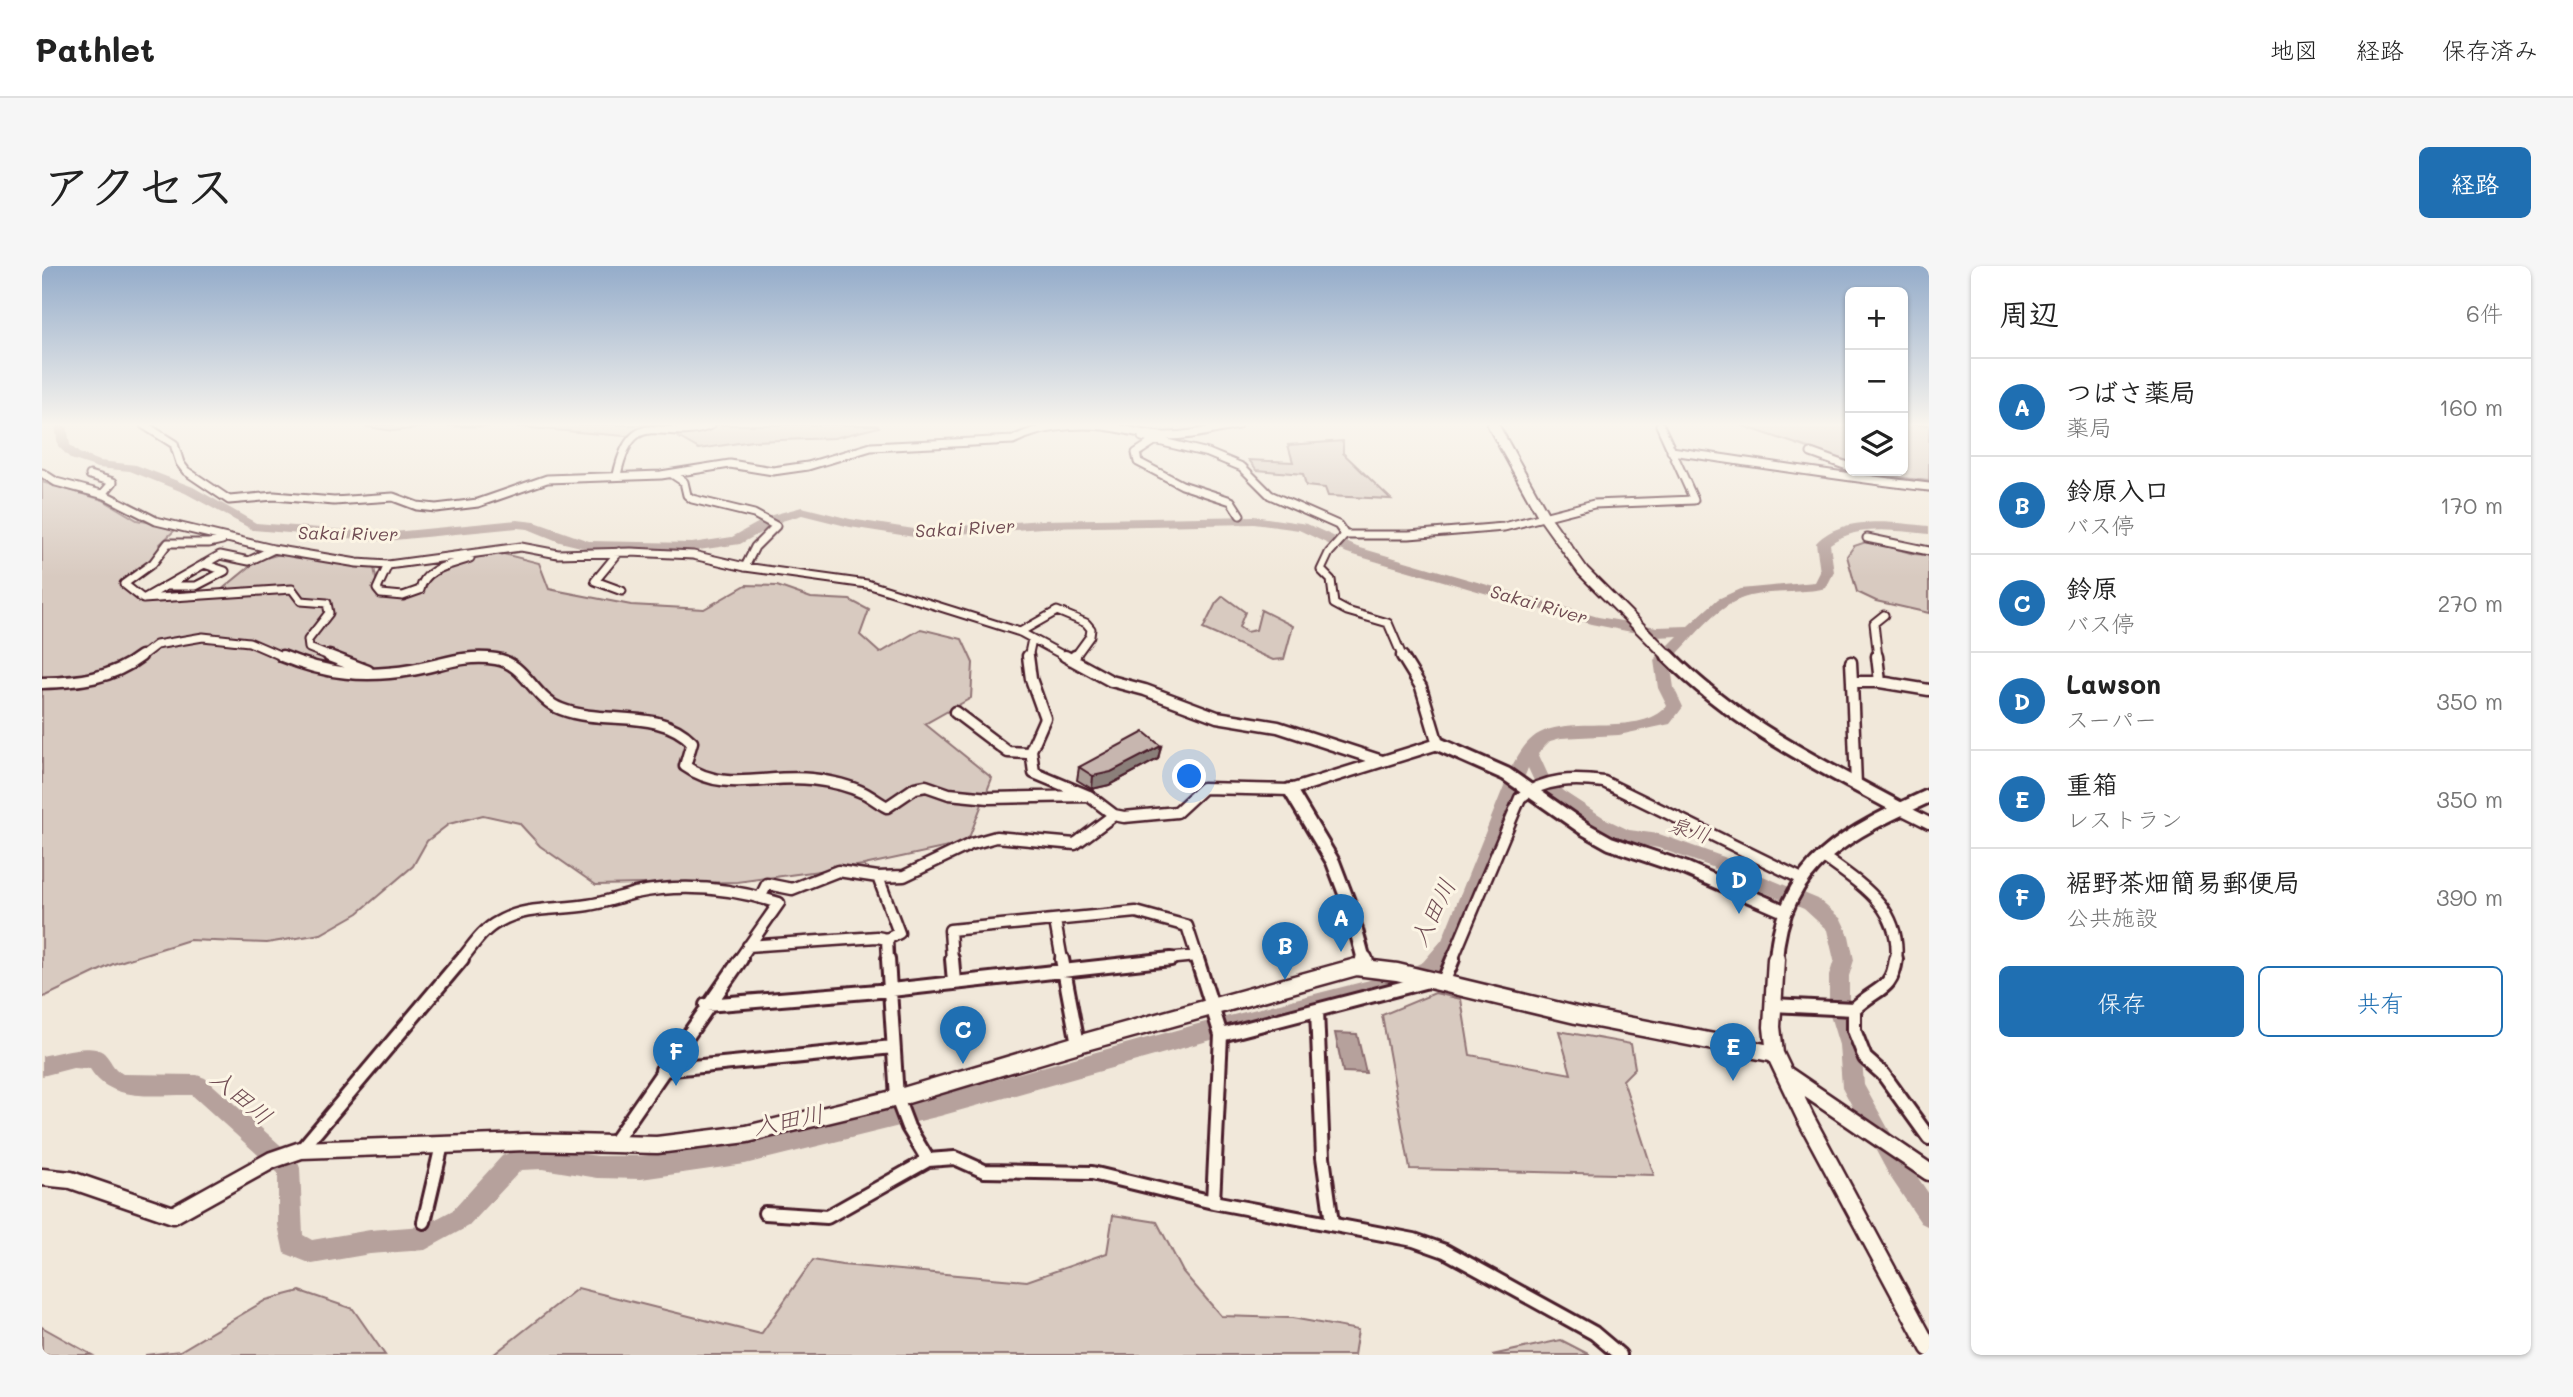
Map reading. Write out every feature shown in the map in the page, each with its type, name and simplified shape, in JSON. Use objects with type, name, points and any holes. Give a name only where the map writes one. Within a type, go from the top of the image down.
[{"type":"street","points":[[46,476],[56,482],[103,494],[156,521],[273,550],[357,563],[388,565],[490,549],[521,547],[558,554],[619,552],[693,555],[745,567],[820,576],[887,589],[1020,632],[1111,681],[1145,690],[1217,717],[1278,727],[1382,761]]},
{"type":"street","points":[[93,476],[113,482],[103,494]]},
{"type":"street","points":[[193,476],[229,500],[274,496],[334,501],[379,497],[393,498],[417,506],[447,508],[478,503],[547,479],[603,476]]},
{"type":"street","points":[[675,476],[684,482],[687,495],[692,499],[731,506],[759,516],[776,526],[755,547],[745,567]]},
{"type":"street","points":[[1164,476],[1182,485],[1231,501],[1240,515]]},
{"type":"street","points":[[1251,476],[1270,495],[1335,523],[1344,537]]},
{"type":"street","points":[[1522,476],[1543,514],[1583,571],[1630,621],[1709,695],[1757,730],[1929,823]]},
{"type":"street","points":[[1438,744],[1421,687],[1396,646],[1388,623],[1378,617],[1341,611],[1334,604],[1331,580],[1321,570],[1344,537],[1504,527],[1543,514],[1594,504],[1694,500],[1683,476]]},
{"type":"street","points":[[1841,476],[1929,487]]},
{"type":"street","points":[[1873,476],[1882,480]]},
{"type":"street","points":[[1867,538],[1929,551]]},
{"type":"street","points":[[226,539],[168,543],[153,563],[124,584],[143,599],[292,589],[301,601],[327,603],[329,613],[308,640],[309,648],[370,671]]},
{"type":"street","points":[[388,565],[377,589],[381,594],[403,596],[420,590],[422,580],[428,573],[490,549]]},
{"type":"street","points":[[143,599],[220,555],[249,561],[273,550]]},
{"type":"street","points":[[619,552],[595,581],[622,592]]},
{"type":"street","points":[[165,586],[181,589],[205,584],[225,572],[204,564]]},
{"type":"street","points":[[1020,632],[1057,611],[1086,623],[1091,629],[1090,636],[1072,660]]},
{"type":"street","points":[[1880,682],[1874,623],[1884,615]]},
{"type":"street","points":[[42,683],[77,682],[106,676],[124,668],[156,645],[203,637],[249,642],[306,666],[349,675],[370,671],[412,670],[464,657],[498,659],[514,665],[536,693],[557,708],[580,716],[655,720],[684,734],[692,742],[685,766],[693,774],[715,780],[807,779],[861,791],[875,803],[887,807],[915,788],[926,786],[949,794],[989,798],[1090,796]]},
{"type":"street","points":[[1032,639],[1027,649],[1027,663],[1033,689],[1045,718],[1028,752],[1028,760],[1034,773],[1090,796],[1114,815],[1124,817],[1177,812],[1191,795],[1203,788],[1290,790],[1438,744],[1531,787],[1585,829],[1610,842],[1785,907]]},
{"type":"street","points":[[1851,662],[1856,785]]},
{"type":"street","points":[[1852,682],[1880,682],[1929,690]]},
{"type":"street","points":[[955,712],[1008,752],[1028,752]]},
{"type":"street","points":[[1437,982],[1520,798],[1531,787],[1586,779],[1604,782],[1800,882]]},
{"type":"street","points":[[1290,790],[1333,862],[1349,904],[1366,967]]},
{"type":"street","points":[[1929,796],[1870,823],[1839,844],[1800,882],[1785,907],[1772,1004],[1775,1054],[1784,1074],[1929,1348]]},
{"type":"street","points":[[761,896],[767,884],[792,889],[838,871],[878,877],[904,876],[971,844],[996,837],[1040,844],[1075,844],[1114,815]]},
{"type":"street","points":[[1772,1004],[1850,1009],[1868,995],[1891,983],[1894,976],[1898,941],[1891,921],[1865,887],[1825,858]]},
{"type":"street","points":[[748,946],[877,937],[887,939],[899,933],[878,877]]},
{"type":"street","points":[[301,1150],[488,928],[502,916],[592,905],[639,892],[664,889],[717,889],[761,896],[779,902],[613,1144]]},
{"type":"street","points":[[954,982],[950,930],[1136,912],[1187,926],[1217,1023],[1213,1202]]},
{"type":"street","points":[[1055,921],[1078,1044]]},
{"type":"street","points":[[887,939],[899,1105],[908,1127],[928,1160]]},
{"type":"street","points":[[706,1005],[891,990],[1196,956]]},
{"type":"street","points":[[1217,1023],[1345,970],[1366,967],[1576,1015],[1775,1054]]},
{"type":"street","points":[[42,1177],[71,1180],[173,1215],[272,1160],[301,1150],[322,1152],[526,1142],[657,1145],[747,1134],[899,1105],[1078,1044],[1317,1010],[1437,982]]},
{"type":"street","points":[[1850,1009],[1854,1030],[1865,1058],[1883,1074],[1929,1138]]},
{"type":"street","points":[[1317,1010],[1322,1080],[1321,1121],[1332,1223]]},
{"type":"street","points":[[662,1070],[893,1047]]},
{"type":"street","points":[[1784,1074],[1929,1172]]},
{"type":"street","points":[[424,1222],[442,1145]]},
{"type":"street","points":[[765,1213],[827,1217],[928,1160],[955,1158],[984,1171],[1092,1172],[1213,1202],[1414,1240],[1445,1251],[1594,1334],[1620,1355]]},
{"type":"shaded area","points":[[1303,476],[1367,476],[1391,499],[1328,496],[1325,488],[1306,486]]},
{"type":"shaded area","points":[[1887,476],[1929,476],[1929,481]]},
{"type":"shaded area","points":[[42,482],[103,500],[137,520],[177,528],[159,545],[161,558],[124,582],[143,602],[215,595],[258,560],[284,553],[374,567],[379,596],[422,591],[424,577],[437,569],[496,552],[539,563],[549,589],[631,605],[704,609],[746,585],[777,586],[811,598],[850,600],[869,610],[860,635],[880,653],[921,629],[962,639],[973,663],[971,698],[925,724],[992,778],[967,843],[864,865],[737,882],[596,885],[540,846],[519,823],[483,815],[449,824],[427,841],[413,866],[358,913],[321,934],[267,943],[189,940],[113,964],[42,998]]},
{"type":"shaded area","points":[[1869,541],[1914,554],[1929,555],[1929,613],[1876,601],[1857,592],[1847,556],[1854,546]]},
{"type":"shaded area","points":[[1223,596],[1245,612],[1239,627],[1246,632],[1256,630],[1261,610],[1293,626],[1284,659],[1273,660],[1203,629],[1216,603]]},
{"type":"shaded area","points":[[1435,993],[1461,999],[1470,1055],[1571,1074],[1559,1031],[1631,1044],[1635,1068],[1623,1080],[1654,1175],[1410,1169],[1382,1015]]},
{"type":"shaded area","points":[[1335,1033],[1357,1034],[1366,1073],[1343,1072]]},
{"type":"shaded area","points":[[1113,1215],[1157,1222],[1183,1272],[1221,1316],[1292,1318],[1358,1330],[1354,1355],[493,1355],[578,1288],[761,1334],[813,1260],[842,1265],[1027,1281],[1107,1253]]},
{"type":"shaded area","points":[[300,1291],[353,1309],[385,1355],[145,1355],[180,1351],[266,1300]]},
{"type":"shaded area","points":[[42,1327],[92,1355],[42,1355]]},
{"type":"shaded area","points":[[1561,1340],[1590,1355],[1492,1355]]},
{"type":"building","points":[[1144,732],[1161,746],[1111,772],[1093,776],[1079,767]]},
{"type":"waterway","name":"Sakai River","points":[[152,476],[189,490],[253,526],[384,537],[517,524],[530,525],[589,545],[692,547],[735,541],[777,518],[802,511],[850,523],[914,533],[1042,524],[1254,520],[1302,527],[1352,550],[1596,621],[1657,632],[1692,631]]},
{"type":"waterway","points":[[1234,500],[1239,507]]},
{"type":"waterway","points":[[1692,631],[1723,602],[1745,592],[1821,585],[1827,572],[1823,543],[1833,535],[1873,527],[1929,530]]},
{"type":"waterway","name":"泉川","points":[[1529,752],[1544,737],[1561,732],[1619,729],[1664,720],[1675,707],[1666,688],[1662,660],[1692,631]]},
{"type":"waterway","name":"入田川","points":[[42,1066],[73,1058],[96,1060],[105,1075],[120,1084],[197,1085],[289,1168],[289,1216],[293,1244],[312,1252],[370,1242],[425,1238],[461,1218],[510,1164],[518,1160],[552,1159],[577,1165],[641,1168],[745,1153],[940,1106],[1418,974],[1430,968],[1450,943],[1520,766],[1529,752]]},
{"type":"waterway","name":"泉川","points":[[1529,752],[1542,781],[1557,795],[1600,824],[1626,836],[1659,841],[1718,862],[1739,874],[1811,904],[1834,925],[1844,960],[1839,976],[1839,1012],[1850,1045],[1853,1087],[1897,1167],[1929,1215]]},
{"type":"place","name":"Lawson","points":[[1739,914]]},
{"type":"place","name":"つばさ薬局","points":[[1341,952]]},
{"type":"place","name":"鈴原入口","points":[[1285,980]]},
{"type":"place","name":"鈴原","points":[[963,1064]]},
{"type":"place","name":"重箱","points":[[1733,1081]]},
{"type":"place","name":"裾野茶畑簡易郵便局","points":[[676,1086]]}]
